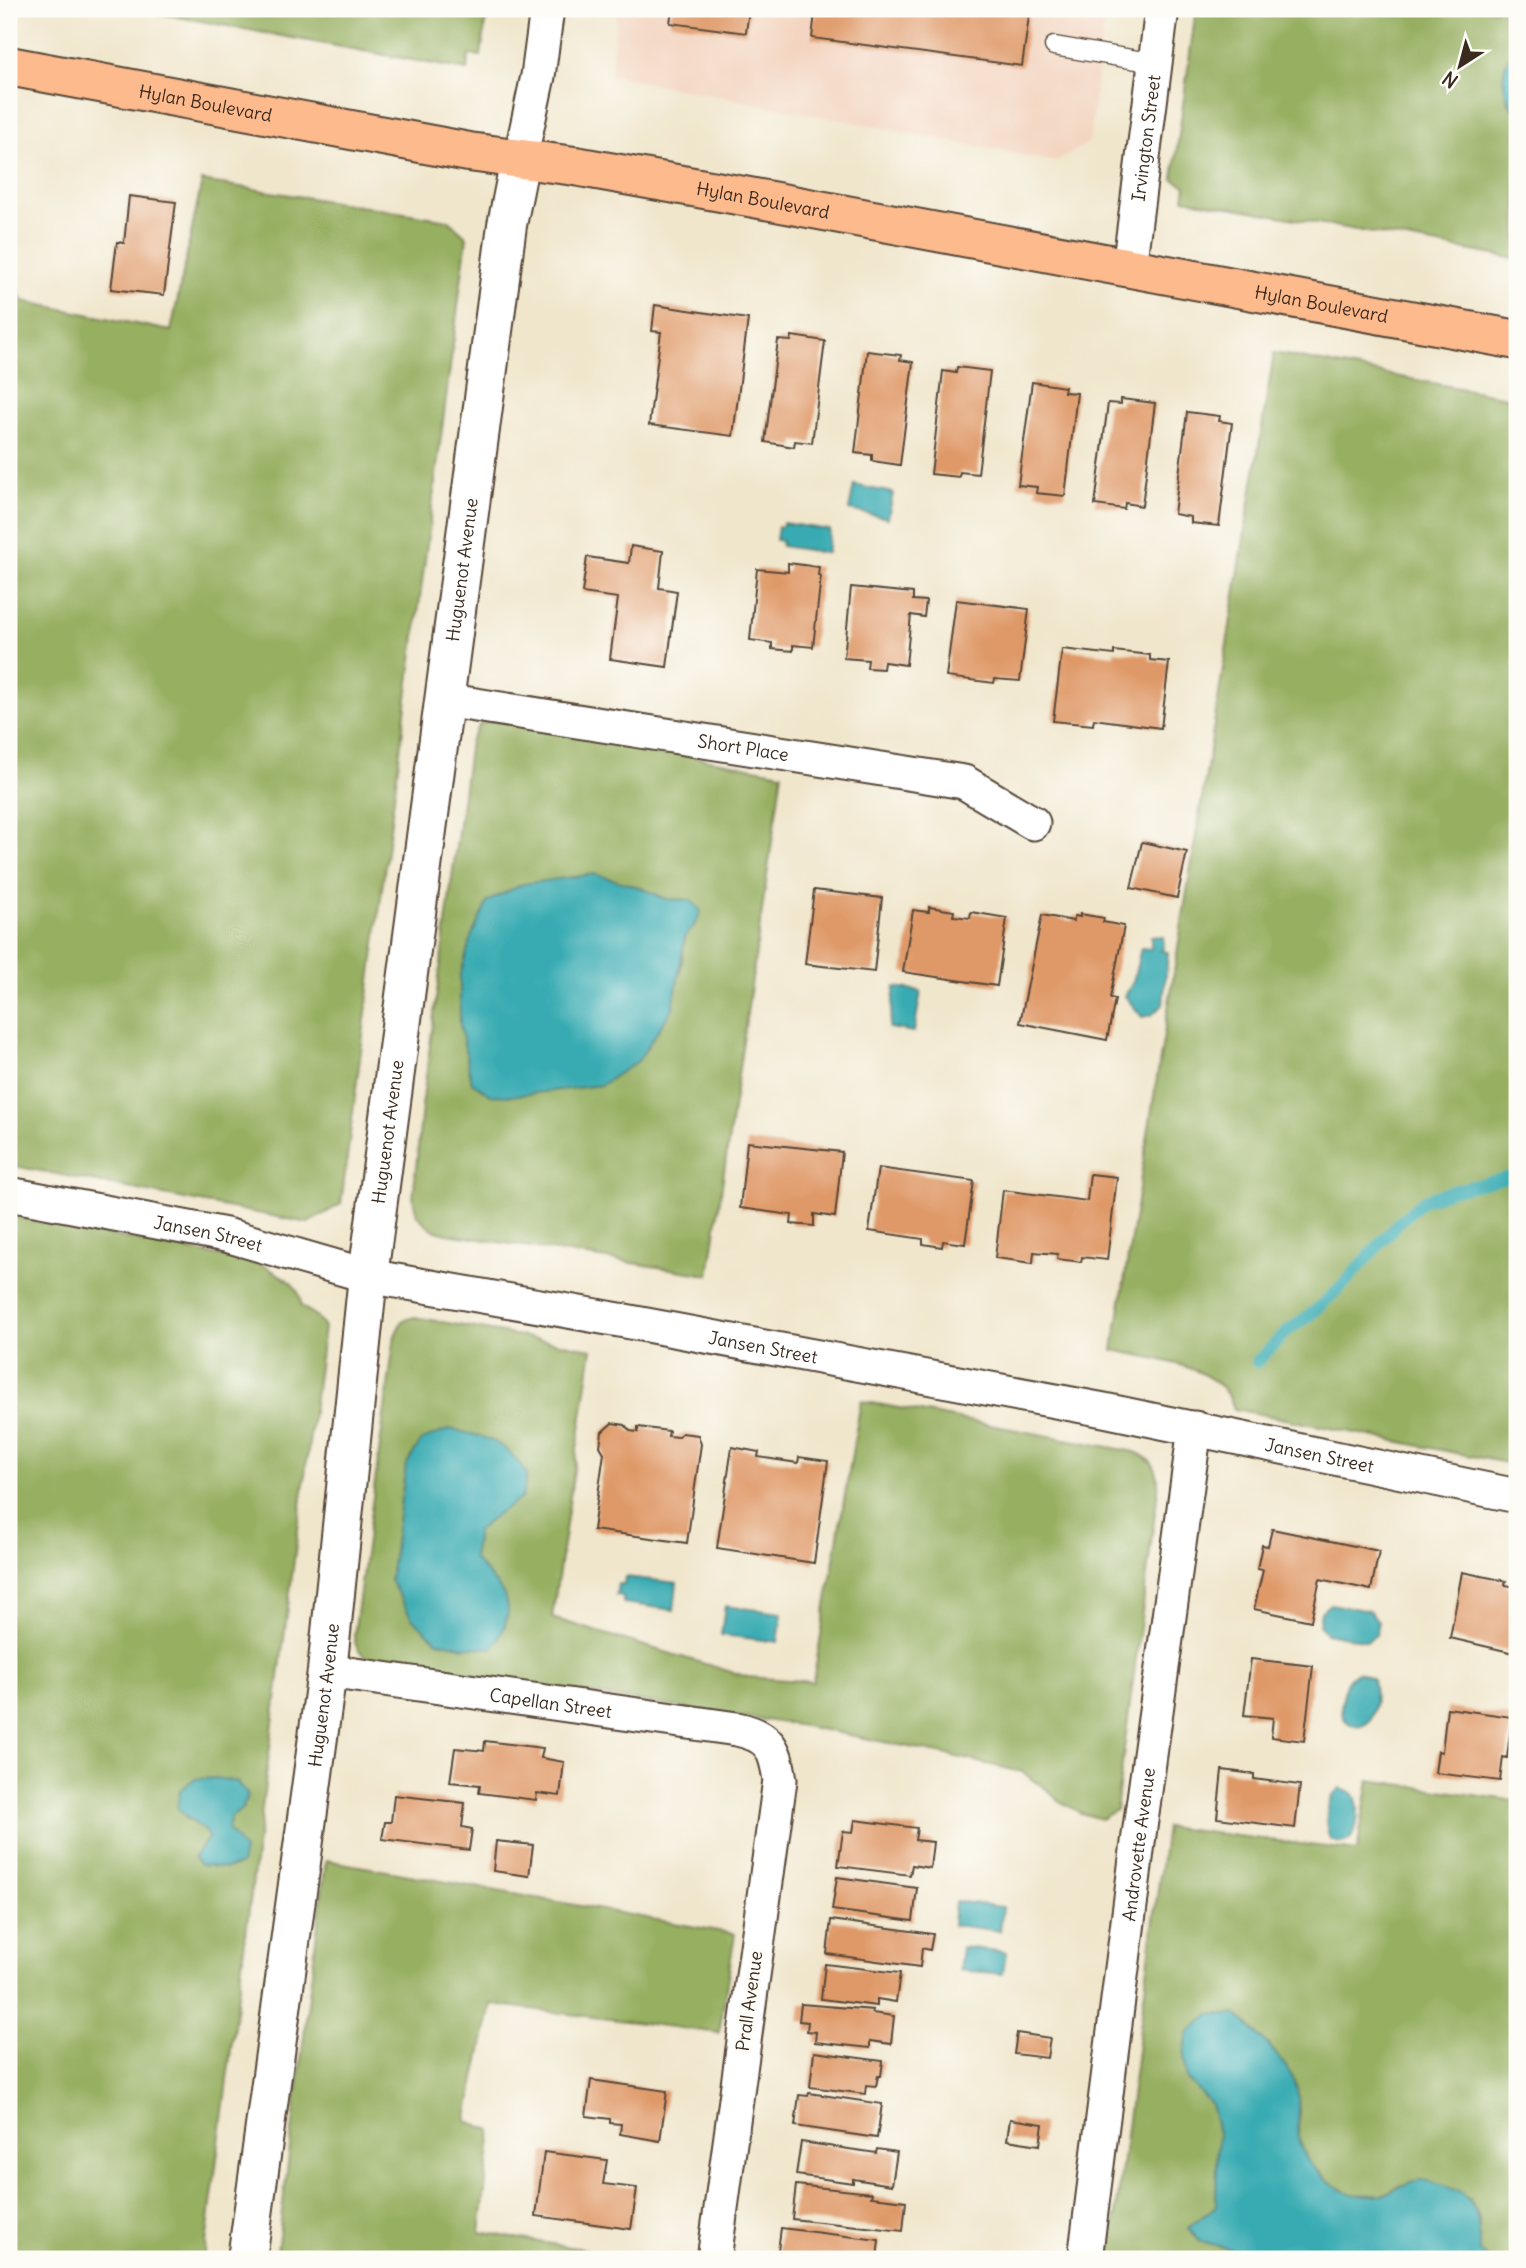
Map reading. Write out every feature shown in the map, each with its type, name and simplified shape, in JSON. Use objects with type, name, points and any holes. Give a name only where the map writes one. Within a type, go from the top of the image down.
[{"type":"main road","name":"Hylan Boulevard","points":[[9,66],[520,160],[601,171],[1517,340]]},
{"type":"street","name":"Huguenot Avenue","points":[[247,2259],[327,1671],[368,1276],[507,225],[538,76],[547,9]]},
{"type":"street","name":"Irvington Street","points":[[1129,268],[1161,9]]},
{"type":"street","name":"Short Place","points":[[444,700],[964,782],[1033,823]]},
{"type":"street","name":"Jansen Street","points":[[9,1194],[226,1235],[368,1276],[625,1321],[1195,1428],[1517,1496]]},
{"type":"street","name":"Androvette Avenue","points":[[1085,2259],[1139,1835],[1195,1428]]},
{"type":"street","name":"Capellan Street","points":[[327,1671],[737,1729],[755,1733],[770,1744]]},
{"type":"street","name":"Prall Avenue","points":[[714,2259],[780,1780],[777,1760],[770,1744]]},
{"type":"lane","points":[[1054,46],[1154,63]]},
{"type":"shaded area","points":[[618,9],[1106,9],[1089,142],[1056,162],[610,75]]},
{"type":"green space","points":[[135,9],[487,9],[481,56],[469,55],[467,70]]},
{"type":"green space","points":[[1196,9],[1517,9],[1517,48],[1509,56],[1507,101],[1517,114],[1517,259],[1184,199],[1186,186],[1173,179]]},
{"type":"green space","points":[[202,181],[448,220],[467,237],[341,1204],[308,1223],[9,1165],[9,265],[22,301],[171,331]]},
{"type":"green space","points":[[1274,353],[1517,399],[1517,1465],[1234,1409],[1227,1394],[1216,1382],[1201,1373],[1165,1361],[1113,1350]]},
{"type":"green space","points":[[492,720],[782,773],[709,1275],[447,1234],[436,1231],[417,1215],[413,1199],[422,1106],[470,741],[479,725]],"holes":[[[639,887],[666,899],[691,900],[695,924],[685,937],[680,974],[472,1082],[469,1062]]]},
{"type":"green space","points":[[9,1216],[261,1264],[293,1285],[301,1306],[317,1317],[324,1327],[204,2259],[9,2259]],"holes":[[[242,1809],[231,1817],[228,1830],[234,1838],[228,1868],[200,1865],[194,1857],[209,1837],[201,1826],[186,1819]]]},
{"type":"green space","points":[[414,1317],[592,1349],[552,1618],[748,1677],[813,1682],[861,1401],[1135,1452],[1147,1458],[1156,1471],[1158,1490],[1116,1810],[1101,1819],[1081,1813],[1058,1800],[1022,1772],[944,1754],[804,1726],[385,1663],[364,1655],[357,1647],[354,1636],[395,1335],[402,1321]],"holes":[[[450,1429],[496,1515],[477,1531],[473,1558],[495,1583],[390,1580],[406,1465],[422,1441]]]},
{"type":"green space","points":[[1369,1780],[1517,1801],[1517,2192],[1509,2259],[1489,2259],[1479,2251],[1479,2218],[1470,2199],[1401,2185],[1382,2195],[1355,2196],[1334,2185],[1309,2163],[1298,2137],[1296,2083],[1269,2046],[1236,2014],[1187,2079],[1211,2104],[1218,2133],[1216,2206],[1188,2228],[1201,2241],[1235,2250],[1250,2259],[1110,2259],[1166,1827],[1357,1851]]},
{"type":"green space","points":[[326,1860],[735,1934],[719,2033],[491,2004],[466,2121],[492,2130],[480,2232],[640,2259],[276,2259]]},
{"type":"water","points":[[1517,48],[1517,114],[1505,89],[1504,72],[1510,55]]},
{"type":"water","points":[[854,485],[893,493],[888,518],[849,510]]},
{"type":"water","points":[[783,523],[830,530],[827,553],[781,546],[782,541],[776,540],[778,527],[782,527]]},
{"type":"water","points":[[594,874],[639,887],[666,899],[691,900],[701,911],[685,937],[673,1008],[638,1061],[601,1085],[510,1096],[490,1095],[472,1082],[460,1026],[460,976],[472,935],[488,901],[523,884]]},
{"type":"water","points":[[1151,936],[1163,937],[1164,947],[1161,951],[1168,952],[1163,1005],[1151,1015],[1142,1017],[1125,996],[1133,982],[1141,948],[1151,949]]},
{"type":"water","points":[[895,987],[921,991],[914,1032],[889,1028]]},
{"type":"water","points":[[450,1429],[494,1442],[510,1453],[527,1474],[522,1498],[477,1531],[473,1558],[501,1590],[508,1609],[502,1633],[493,1648],[465,1647],[437,1641],[412,1618],[390,1580],[406,1465],[422,1440]]},
{"type":"water","points":[[625,1577],[677,1583],[674,1610],[623,1603],[623,1596],[616,1595],[618,1584],[624,1584]]},
{"type":"water","points":[[1330,1604],[1370,1611],[1378,1621],[1376,1635],[1367,1641],[1326,1633],[1319,1625],[1321,1612]]},
{"type":"water","points":[[725,1606],[782,1613],[778,1642],[721,1635]]},
{"type":"water","points":[[1358,1672],[1373,1679],[1375,1695],[1371,1718],[1364,1725],[1355,1726],[1347,1722],[1341,1709],[1346,1683]]},
{"type":"water","points":[[217,1778],[237,1782],[248,1795],[242,1809],[231,1817],[228,1830],[244,1850],[241,1864],[228,1868],[200,1865],[194,1857],[209,1837],[177,1807],[180,1790],[194,1779]]},
{"type":"water","points":[[1340,1789],[1353,1793],[1358,1811],[1354,1832],[1347,1841],[1340,1843],[1330,1839],[1327,1819],[1331,1799]]},
{"type":"water","points":[[955,1901],[1003,1907],[1000,1931],[953,1925]]},
{"type":"water","points":[[962,1947],[1006,1952],[1003,1974],[959,1970]]},
{"type":"water","points":[[1210,2014],[1236,2014],[1284,2064],[1297,2089],[1297,2129],[1300,2143],[1311,2164],[1322,2176],[1340,2189],[1363,2196],[1381,2195],[1421,2180],[1454,2190],[1463,2195],[1474,2209],[1479,2251],[1489,2259],[1250,2259],[1235,2250],[1201,2241],[1188,2228],[1216,2206],[1218,2132],[1211,2104],[1187,2079],[1184,2056],[1188,2033]]},
{"type":"building","points":[[672,9],[749,9],[746,33],[670,23]]},
{"type":"building","points":[[798,9],[1030,9],[1022,66],[812,38],[815,13]]},
{"type":"building","points":[[129,196],[176,202],[164,295],[111,289],[117,242],[124,243]]},
{"type":"building","points":[[655,305],[748,319],[733,436],[649,425],[661,332],[652,331]]},
{"type":"building","points":[[792,336],[825,341],[812,443],[795,441],[794,447],[765,442],[778,340],[791,341]]},
{"type":"building","points":[[867,351],[901,355],[900,360],[913,362],[900,465],[872,461],[872,455],[855,453]]},
{"type":"building","points":[[957,367],[990,371],[978,474],[960,472],[959,477],[931,474],[943,371],[956,373]]},
{"type":"building","points":[[1032,382],[1065,387],[1064,392],[1077,393],[1065,496],[1036,493],[1037,487],[1018,485]]},
{"type":"building","points":[[1121,399],[1155,403],[1142,506],[1125,503],[1124,509],[1095,505],[1108,403],[1121,404]]},
{"type":"building","points":[[1187,412],[1220,416],[1219,421],[1232,423],[1219,526],[1191,523],[1191,517],[1174,514]]},
{"type":"building","points":[[631,546],[663,551],[659,588],[677,591],[667,667],[610,659],[618,598],[582,593],[587,557],[629,563]]},
{"type":"building","points":[[788,563],[819,567],[818,575],[821,576],[813,647],[793,645],[793,651],[772,649],[772,643],[750,640],[757,569],[788,572]]},
{"type":"building","points":[[851,587],[913,593],[913,600],[926,601],[924,617],[911,615],[906,665],[884,662],[883,669],[867,668],[868,660],[844,658]]},
{"type":"building","points":[[956,600],[1029,609],[1020,681],[995,679],[994,683],[946,677]]},
{"type":"building","points":[[1062,649],[1114,655],[1114,651],[1150,655],[1150,660],[1169,662],[1161,728],[1094,719],[1093,725],[1053,721]]},
{"type":"building","points":[[1142,842],[1187,852],[1177,898],[1131,888]]},
{"type":"building","points":[[814,890],[882,898],[874,972],[805,964]]},
{"type":"building","points":[[929,907],[954,911],[953,916],[970,918],[971,912],[1007,918],[997,986],[903,972],[913,910],[929,912]]},
{"type":"building","points":[[1080,914],[1104,918],[1103,922],[1124,926],[1110,998],[1115,999],[1107,1040],[1020,1023],[1042,915],[1073,921],[1075,916],[1080,917]]},
{"type":"building","points":[[747,1142],[842,1152],[835,1217],[814,1214],[814,1226],[791,1224],[792,1215],[740,1208]]},
{"type":"building","points":[[878,1168],[974,1181],[965,1244],[943,1241],[942,1247],[923,1244],[923,1239],[869,1231]]},
{"type":"building","points":[[1090,1174],[1117,1177],[1107,1260],[1082,1257],[1081,1262],[1057,1259],[1058,1254],[1034,1252],[1033,1263],[995,1258],[1003,1190],[1087,1201]]},
{"type":"building","points":[[612,1423],[625,1425],[630,1431],[638,1432],[638,1427],[669,1431],[668,1436],[677,1437],[682,1433],[698,1435],[701,1444],[687,1543],[593,1530],[604,1453],[600,1446],[602,1432]]},
{"type":"building","points":[[732,1447],[759,1452],[758,1457],[798,1463],[799,1457],[828,1461],[814,1563],[717,1548]]},
{"type":"building","points":[[1272,1529],[1379,1551],[1371,1590],[1320,1579],[1311,1621],[1254,1609],[1263,1570],[1257,1569],[1262,1545],[1268,1546]]},
{"type":"building","points":[[1462,1572],[1506,1581],[1505,1585],[1517,1587],[1517,1638],[1514,1653],[1450,1638]]},
{"type":"building","points":[[1251,1659],[1313,1666],[1304,1741],[1271,1737],[1273,1718],[1244,1715]]},
{"type":"building","points":[[1447,1708],[1512,1717],[1507,1758],[1503,1757],[1500,1781],[1435,1773],[1438,1751],[1442,1752]]},
{"type":"building","points":[[485,1741],[543,1748],[541,1758],[564,1762],[560,1796],[537,1793],[536,1800],[479,1793],[480,1785],[450,1782],[455,1748],[484,1751]]},
{"type":"building","points":[[1222,1770],[1254,1774],[1254,1779],[1300,1785],[1295,1828],[1217,1818]]},
{"type":"building","points":[[394,1795],[465,1803],[462,1827],[472,1829],[469,1850],[382,1839],[385,1822],[391,1822]]},
{"type":"building","points":[[855,1820],[917,1828],[915,1840],[933,1842],[930,1868],[912,1865],[910,1875],[838,1866],[843,1831],[853,1832]]},
{"type":"building","points":[[496,1841],[533,1845],[529,1876],[493,1871]]},
{"type":"building","points":[[837,1877],[917,1888],[913,1921],[832,1910]]},
{"type":"building","points":[[831,1920],[933,1934],[930,1950],[922,1948],[920,1967],[827,1954]]},
{"type":"building","points":[[825,1964],[900,1973],[896,2002],[877,1999],[877,2006],[821,1999]]},
{"type":"building","points":[[801,2004],[873,2010],[872,2013],[894,2016],[891,2044],[870,2041],[870,2048],[815,2042],[816,2032],[807,2031],[808,2022],[799,2021]]},
{"type":"building","points":[[1017,2033],[1050,2038],[1047,2058],[1014,2054]]},
{"type":"building","points":[[814,2052],[883,2061],[881,2076],[878,2076],[876,2086],[866,2085],[865,2094],[810,2087]]},
{"type":"building","points":[[591,2080],[667,2091],[660,2141],[620,2134],[621,2124],[610,2123],[610,2119],[586,2116]]},
{"type":"building","points":[[809,2093],[882,2104],[877,2138],[795,2126],[799,2095],[808,2096]]},
{"type":"building","points":[[1010,2119],[1043,2124],[1040,2145],[1007,2140]]},
{"type":"building","points":[[801,2142],[876,2153],[877,2149],[897,2152],[892,2185],[796,2175]]},
{"type":"building","points":[[544,2152],[607,2160],[603,2184],[637,2188],[631,2229],[536,2216]]},
{"type":"building","points":[[796,2185],[872,2193],[871,2197],[906,2201],[903,2231],[792,2219]]},
{"type":"building","points":[[781,2228],[879,2240],[877,2259],[777,2258]]},
{"type":"waterway","points":[[1257,1362],[1287,1331],[1309,1316],[1342,1286],[1398,1223],[1424,1200],[1517,1175]]}]
